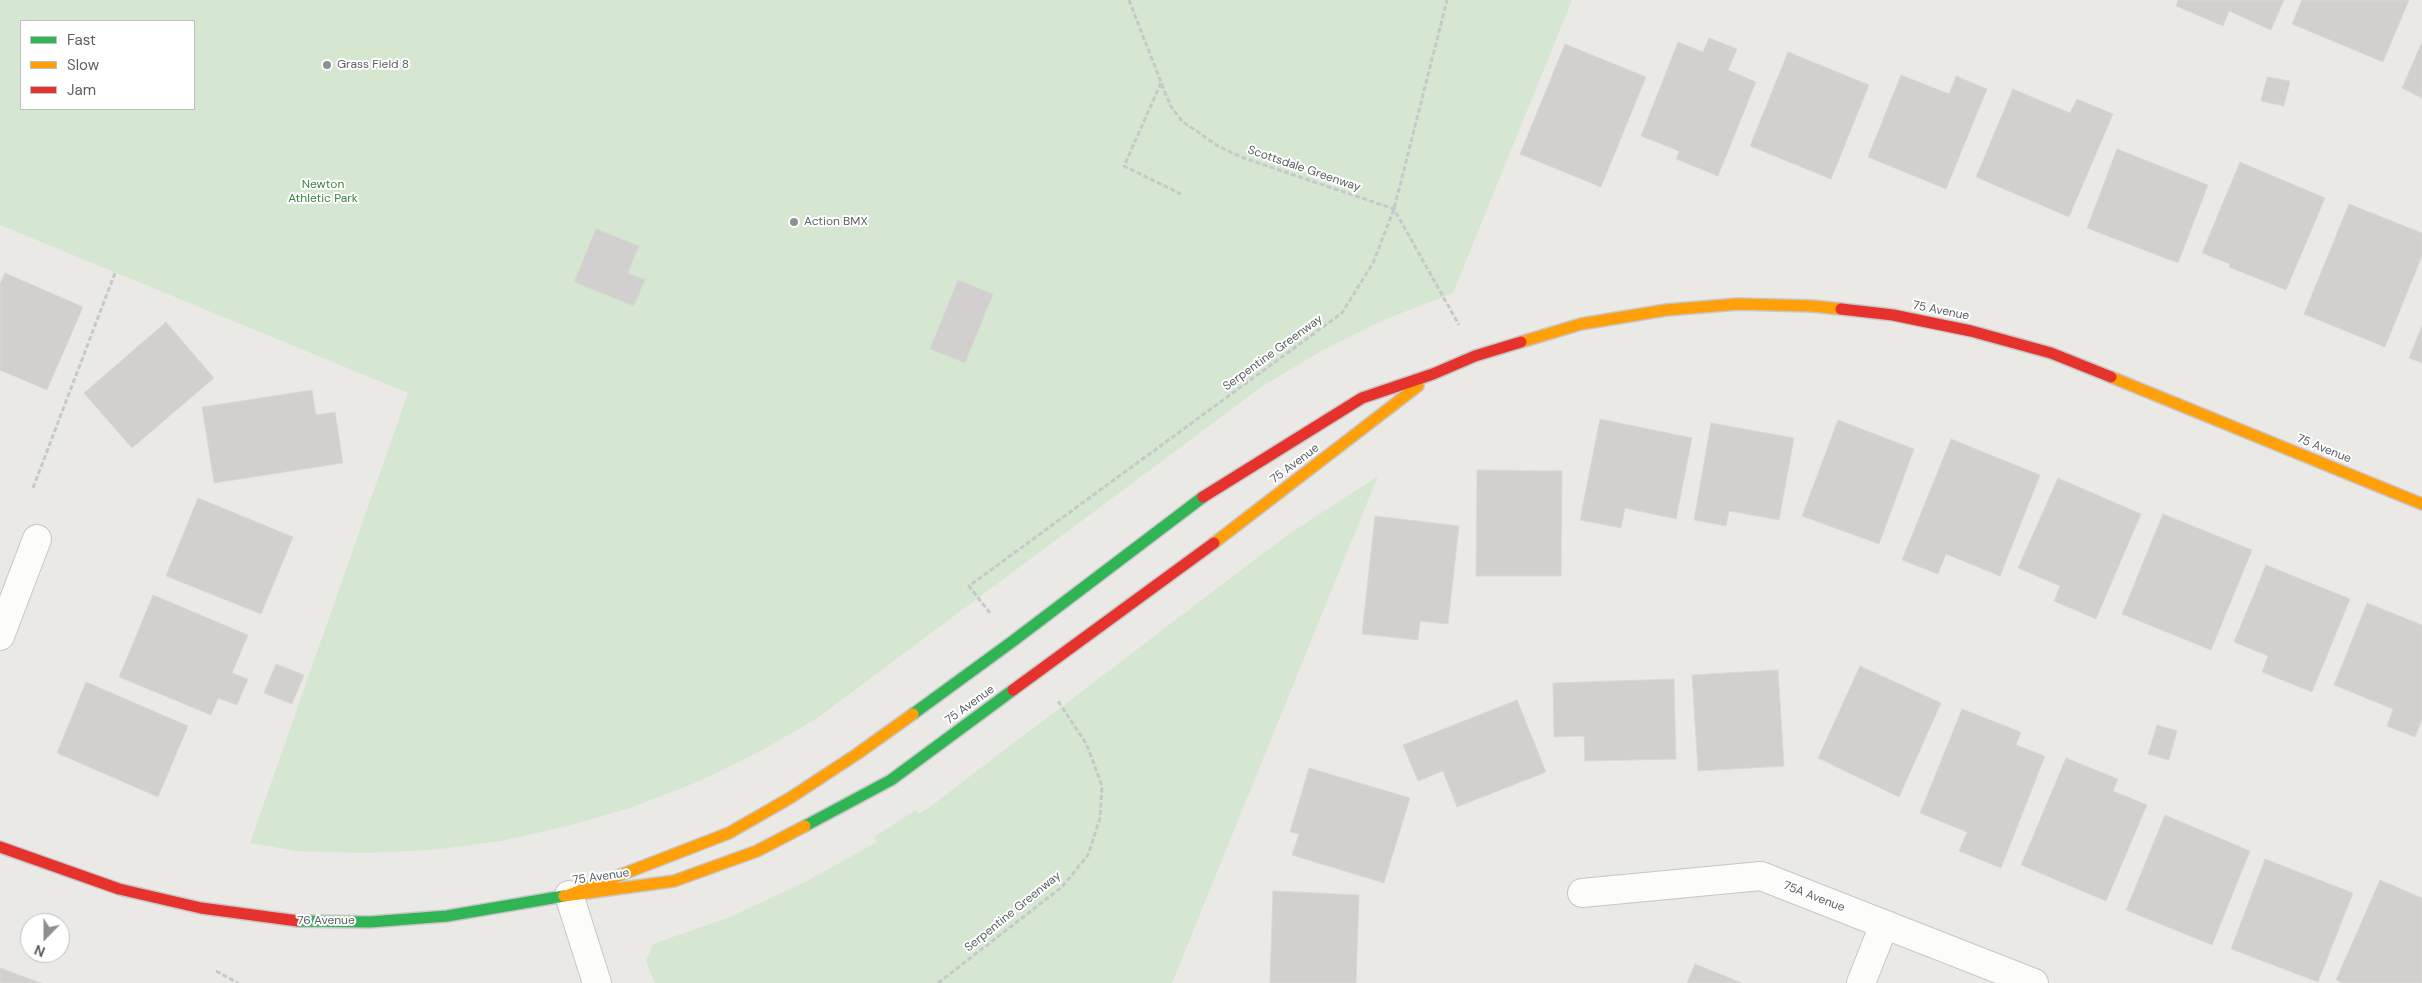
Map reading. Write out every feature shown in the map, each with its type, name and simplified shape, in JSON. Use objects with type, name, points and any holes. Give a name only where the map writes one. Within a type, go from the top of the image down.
[{"type":"street","name":"75 Avenue","points":[[569,895],[729,833],[790,798],[857,754],[1013,641],[1198,500],[1362,398],[1433,374],[1475,356],[1581,324],[1666,310],[1738,304],[1812,306],[1893,315],[1971,331],[2051,353],[2422,504]]},
{"type":"street","name":"75 Avenue","points":[[569,895],[674,881],[757,851],[891,780],[1227,533],[1433,374]]},
{"type":"street","points":[[0,636],[37,539]]},
{"type":"street","name":"76 Avenue","points":[[0,847],[35,862],[119,889],[202,908],[294,921],[370,922],[447,916],[569,895]]},
{"type":"street","name":"75A Avenue","points":[[1582,893],[1761,876],[2034,983]]},
{"type":"street","points":[[569,895],[597,983]]},
{"type":"street","points":[[1861,983],[1884,925]]},
{"type":"path","name":"Scottsdale Greenway","points":[[1129,0],[1170,105],[1182,121],[1218,146],[1241,157],[1394,209]]},
{"type":"path","name":"Serpentine Greenway","points":[[988,609],[969,586],[1342,313],[1373,263],[1394,209],[1447,0]]},
{"type":"path","points":[[1161,82],[1124,166],[1182,194]]},
{"type":"path","points":[[1394,209],[1475,356]]},
{"type":"path","points":[[33,488],[115,273]]},
{"type":"path","name":"Serpentine Greenway","points":[[938,983],[1062,887],[1088,855],[1100,818],[1102,786],[1087,745],[1054,694]]},
{"type":"path","points":[[216,971],[238,983]]},
{"type":"green space","name":"Newton Athletic Park","points":[[0,0],[1572,0],[1453,293],[1386,319],[1323,350],[1261,387],[816,719],[757,753],[697,782],[633,807],[568,826],[501,841],[433,850],[365,853],[296,851],[250,843],[408,393],[0,225]]},
{"type":"green space","points":[[1378,476],[1172,983],[655,983],[646,961],[653,944],[730,917],[805,882],[877,842],[874,837],[916,810],[919,814],[931,806],[1286,536]]},
{"type":"building","points":[[2178,0],[2284,0],[2271,30],[2229,11],[2223,26],[2176,6]]},
{"type":"building","points":[[2302,0],[2409,0],[2383,62],[2292,24]]},
{"type":"building","points":[[1709,38],[1737,49],[1728,70],[1756,82],[1718,176],[1676,159],[1679,151],[1641,136],[1678,42],[1703,52]]},
{"type":"building","points":[[2422,42],[2422,98],[2402,88]]},
{"type":"building","points":[[1565,44],[1646,77],[1601,187],[1520,154]]},
{"type":"building","points":[[1788,52],[1869,85],[1831,179],[1750,146]]},
{"type":"building","points":[[1901,75],[1949,94],[1956,76],[1987,89],[1946,189],[1868,157]]},
{"type":"building","points":[[2267,77],[2290,81],[2284,106],[2261,101]]},
{"type":"building","points":[[2013,89],[2070,113],[2077,99],[2113,114],[2069,217],[1976,177]]},
{"type":"building","points":[[2117,149],[2208,185],[2178,263],[2087,228]]},
{"type":"building","points":[[2240,162],[2325,198],[2286,290],[2229,267],[2230,264],[2202,253]]},
{"type":"building","points":[[2349,204],[2422,233],[2422,256],[2385,347],[2304,314]]},
{"type":"building","points":[[596,229],[639,246],[628,273],[645,280],[634,306],[574,282]]},
{"type":"building","points":[[5,273],[83,307],[47,390],[0,370],[0,284]]},
{"type":"building","points":[[958,280],[993,294],[965,363],[930,349]]},
{"type":"building","points":[[166,322],[214,378],[132,448],[84,393]]},
{"type":"building","points":[[2422,326],[2422,363],[2409,358]]},
{"type":"building","points":[[312,390],[316,415],[335,412],[343,463],[214,483],[202,407]]},
{"type":"building","points":[[1600,419],[1692,438],[1676,519],[1625,508],[1621,528],[1580,520]]},
{"type":"building","points":[[1838,420],[1914,449],[1879,544],[1802,516]]},
{"type":"building","points":[[1711,423],[1794,438],[1779,520],[1729,511],[1726,526],[1694,520]]},
{"type":"building","points":[[1951,439],[2040,475],[2000,576],[1946,554],[1938,574],[1902,560]]},
{"type":"building","points":[[1477,470],[1562,471],[1561,576],[1476,576]]},
{"type":"building","points":[[2058,478],[2141,514],[2096,619],[2054,601],[2060,586],[2018,568]]},
{"type":"building","points":[[198,498],[293,537],[261,614],[166,576]]},
{"type":"building","points":[[2163,514],[2252,550],[2211,650],[2122,614]]},
{"type":"building","points":[[1375,516],[1459,526],[1448,624],[1420,621],[1418,640],[1362,634]]},
{"type":"building","points":[[2266,565],[2350,599],[2312,692],[2262,672],[2268,656],[2234,642]]},
{"type":"building","points":[[153,595],[248,635],[232,673],[248,679],[237,705],[218,698],[211,715],[119,677]]},
{"type":"building","points":[[2367,603],[2422,625],[2422,720],[2415,737],[2387,726],[2393,709],[2334,685]]},
{"type":"building","points":[[276,664],[304,675],[292,704],[264,693]]},
{"type":"building","points":[[1860,666],[1941,703],[1899,797],[1818,758]]},
{"type":"building","points":[[1778,670],[1784,766],[1698,771],[1692,675]]},
{"type":"building","points":[[1674,679],[1676,759],[1585,761],[1584,736],[1554,737],[1553,683]]},
{"type":"building","points":[[86,682],[188,726],[158,797],[57,753]]},
{"type":"building","points":[[1517,700],[1546,772],[1457,807],[1443,771],[1418,781],[1403,745]]},
{"type":"building","points":[[1962,709],[2021,732],[2016,745],[2045,756],[2001,868],[1959,851],[1967,832],[1920,813]]},
{"type":"building","points":[[2157,725],[2177,731],[2169,760],[2148,754]]},
{"type":"building","points":[[2066,758],[2118,779],[2113,791],[2147,805],[2106,901],[2021,865]]},
{"type":"building","points":[[1309,768],[1410,798],[1384,883],[1292,855],[1299,834],[1290,832]]},
{"type":"building","points":[[2165,815],[2250,851],[2212,945],[2126,910]]},
{"type":"building","points":[[2265,859],[2353,893],[2318,982],[2231,949]]},
{"type":"building","points":[[2380,880],[2422,898],[2422,983],[2343,983],[2336,980]]},
{"type":"building","points":[[1273,891],[1359,895],[1356,983],[1270,983]]},
{"type":"building","points":[[1695,964],[1742,983],[1687,983]]},
{"type":"building","points":[[0,968],[41,983],[0,983]]},
{"type":"traffic: fast","points":[[913,714],[1203,497]]},
{"type":"traffic: fast","points":[[805,826],[891,780],[1013,690]]},
{"type":"traffic: fast","points":[[298,921],[370,922],[447,916],[564,896]]},
{"type":"traffic: slow","points":[[1521,342],[1581,324],[1666,310],[1738,304],[1812,306],[1841,309]]},
{"type":"traffic: slow","points":[[2111,377],[2422,504]]},
{"type":"traffic: slow","points":[[1214,543],[1418,386]]},
{"type":"traffic: slow","points":[[569,895],[729,833],[790,798],[913,714]]},
{"type":"traffic: slow","points":[[564,896],[674,881],[757,851],[805,826]]},
{"type":"traffic: jam","points":[[1841,309],[1893,315],[1971,331],[2051,353],[2111,377]]},
{"type":"traffic: jam","points":[[1203,497],[1362,398],[1433,374],[1475,356],[1521,342]]},
{"type":"traffic: jam","points":[[1013,690],[1214,543]]},
{"type":"traffic: jam","points":[[0,847],[119,889],[201,908],[298,921]]},
{"type":"place","name":"Grass Field 8","points":[[327,65]]},
{"type":"place","name":"Action BMX","points":[[794,222]]}]
